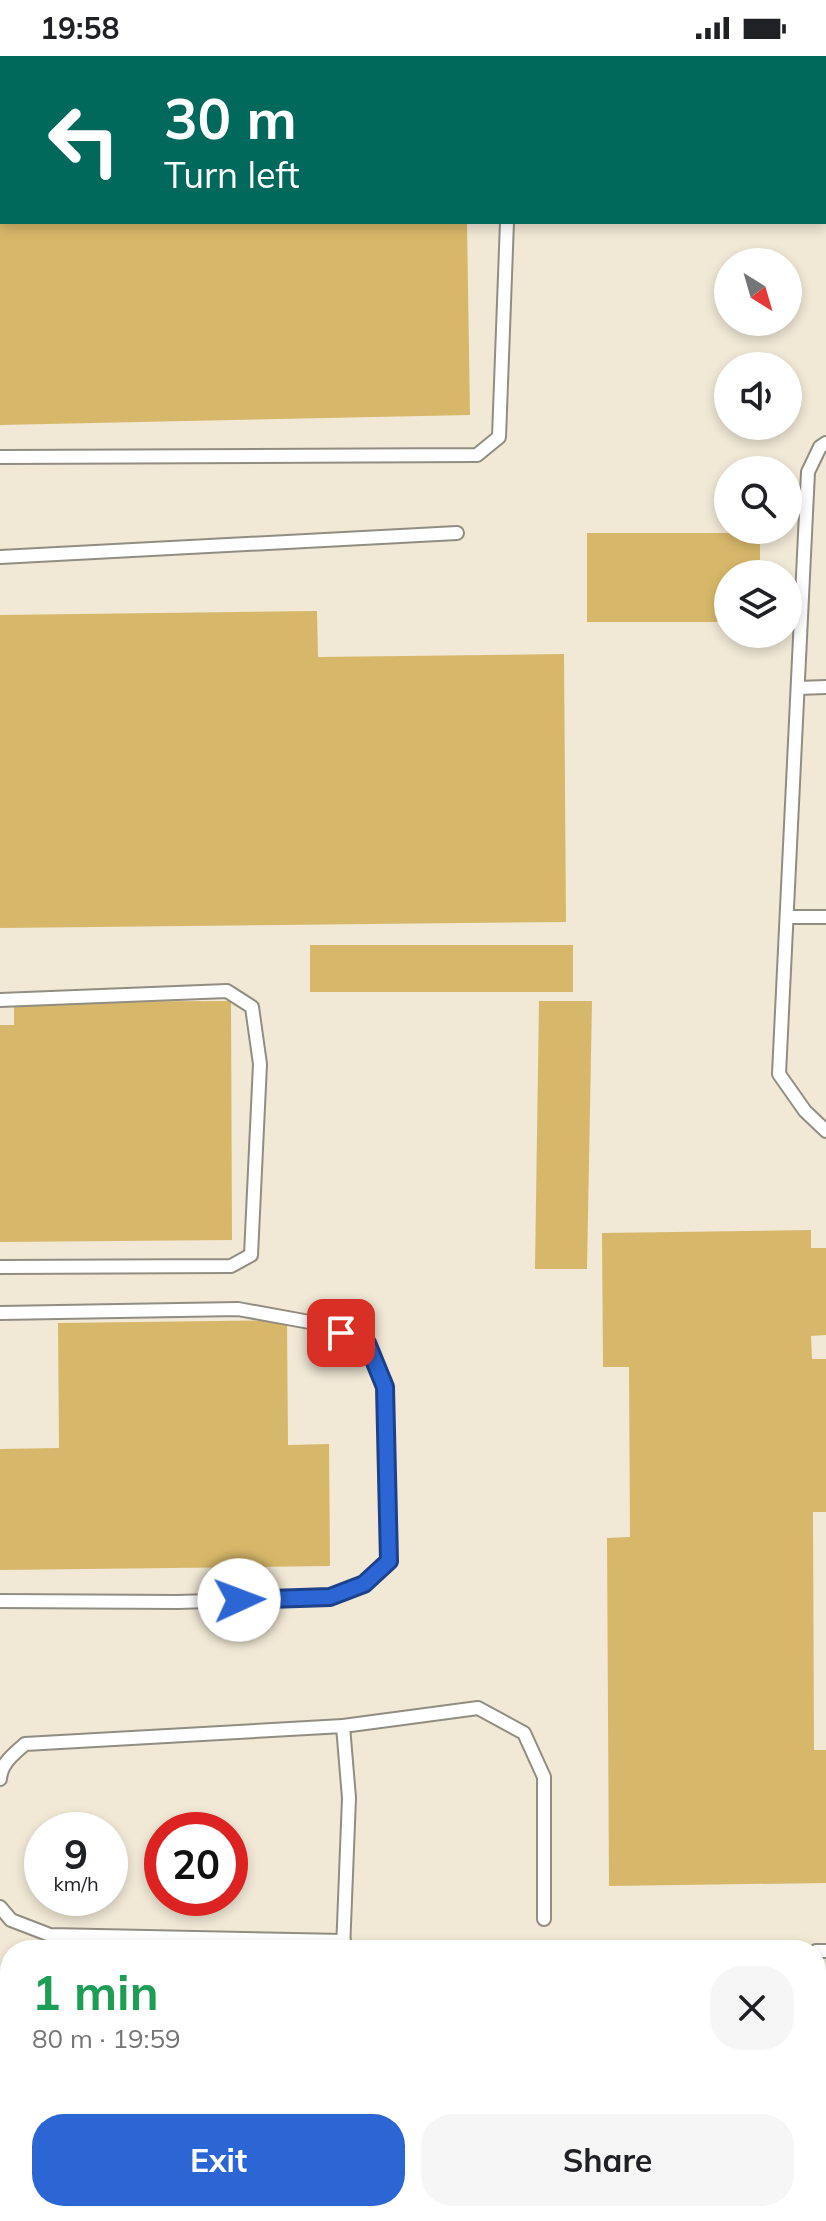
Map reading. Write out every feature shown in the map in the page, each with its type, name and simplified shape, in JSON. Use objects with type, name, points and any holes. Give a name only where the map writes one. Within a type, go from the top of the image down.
[{"type":"lane","points":[[0,457],[477,455],[499,437],[507,224]]},
{"type":"lane","points":[[826,443],[820,447],[808,472],[779,1074],[805,1111],[826,1131]]},
{"type":"lane","points":[[0,557],[457,533]]},
{"type":"lane","points":[[798,688],[826,687]]},
{"type":"lane","points":[[787,917],[826,917]]},
{"type":"lane","points":[[0,1000],[28,996],[227,991],[252,1007],[260,1064],[251,1255],[231,1266],[0,1267]]},
{"type":"lane","points":[[0,1313],[238,1309],[315,1323],[367,1343],[385,1387],[389,1561],[364,1584],[330,1597],[178,1602],[0,1601]]},
{"type":"lane","points":[[0,1779],[0,1771],[25,1744],[343,1726],[478,1708],[524,1733],[544,1777],[544,1919]]},
{"type":"lane","points":[[343,1726],[349,1798],[343,1940]]},
{"type":"lane","points":[[0,1907],[11,1920],[50,1935],[183,1940]]},
{"type":"shaded area","points":[[0,224],[826,224],[826,1940],[0,1940]]},
{"type":"building","points":[[0,224],[467,224],[470,415],[0,425]]},
{"type":"building","points":[[587,533],[714,533],[714,544],[760,544],[760,560],[714,560],[714,622],[587,622]]},
{"type":"building","points":[[317,611],[318,657],[564,654],[566,922],[0,928],[0,615]]},
{"type":"building","points":[[310,945],[573,945],[573,992],[310,992]]},
{"type":"building","points":[[231,1001],[232,1240],[0,1242],[0,1025],[14,1025],[14,1002]]},
{"type":"building","points":[[539,1001],[592,1001],[587,1269],[535,1269]]},
{"type":"building","points":[[811,1230],[811,1248],[826,1248],[826,1335],[811,1336],[812,1359],[826,1359],[826,1512],[813,1512],[814,1750],[826,1750],[826,1883],[609,1886],[607,1538],[630,1537],[629,1367],[603,1367],[602,1233]]},
{"type":"building","points":[[287,1320],[288,1445],[329,1444],[330,1566],[0,1570],[0,1449],[59,1448],[58,1323]]},
{"type":"route","points":[[239,1600],[330,1597],[364,1584],[389,1561],[385,1387],[367,1343],[341,1333]]}]
